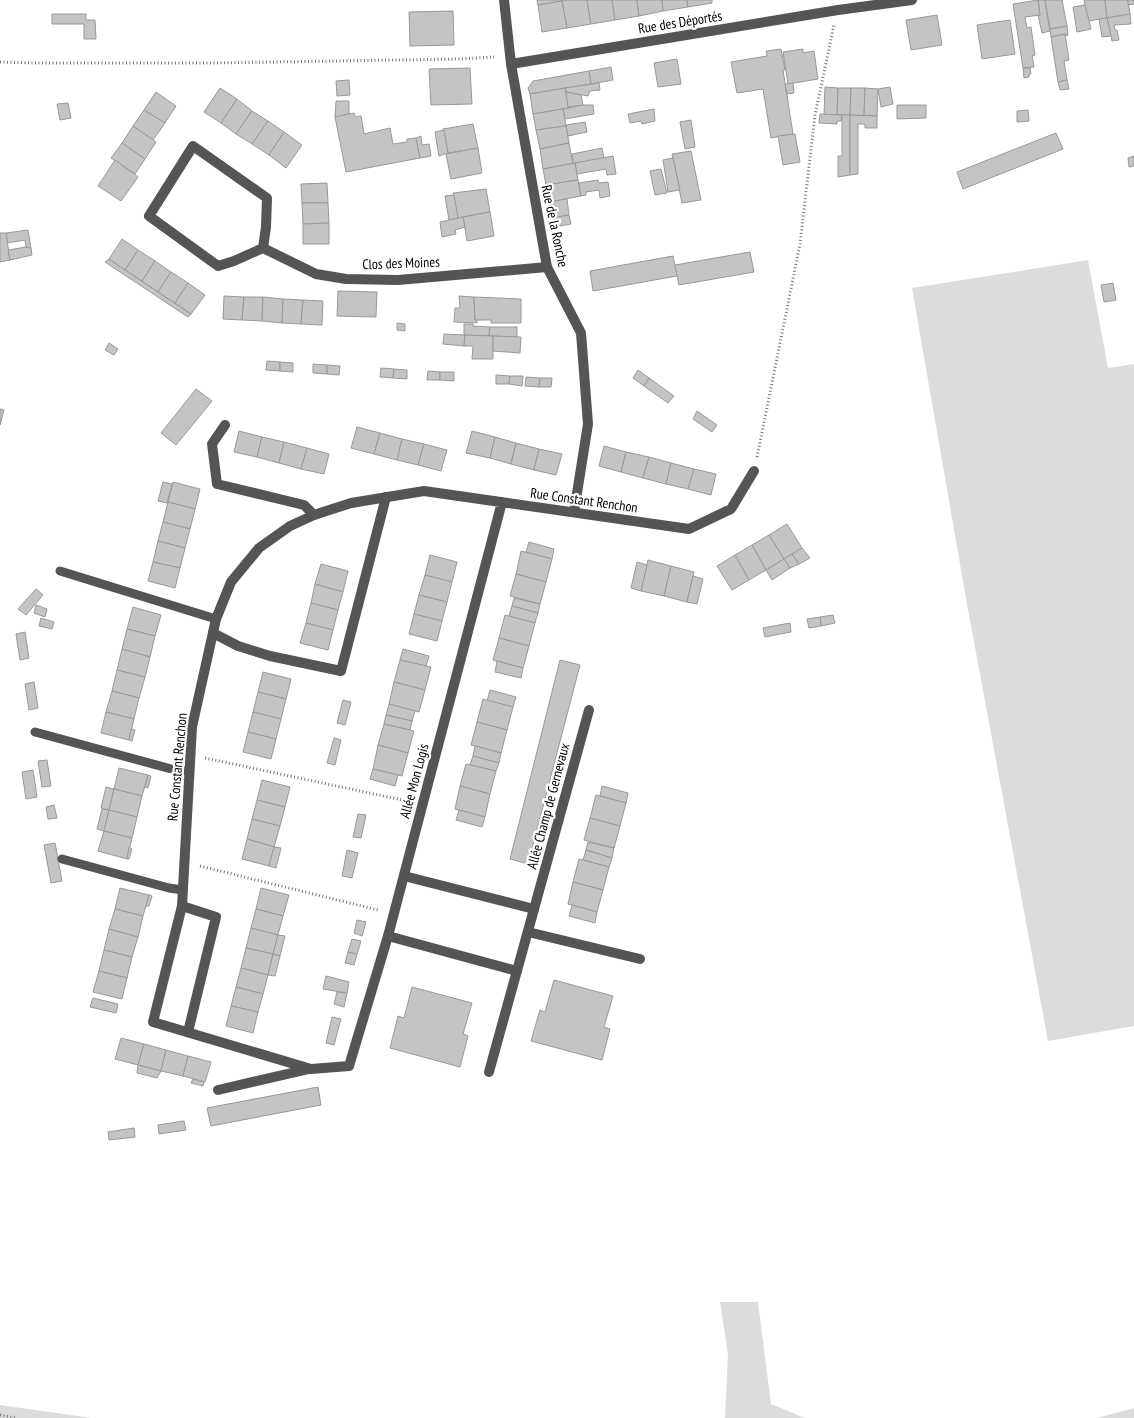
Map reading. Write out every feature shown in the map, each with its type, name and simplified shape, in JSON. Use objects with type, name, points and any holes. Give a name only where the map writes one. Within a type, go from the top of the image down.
[{"type":"street","name":"Rue de la Ronche","points":[[504,0],[511,60],[547,267],[581,333],[588,424],[574,512]]},
{"type":"street","name":"Rue des Déportés","points":[[511,60],[838,5],[912,0]]},
{"type":"street","points":[[193,146],[267,198],[263,248],[218,266],[149,216],[193,146]]},
{"type":"street","name":"Clos des Moines","points":[[263,248],[316,274],[346,279],[398,280],[547,267]]},
{"type":"street","points":[[225,424],[212,444],[218,484],[304,505],[314,515]]},
{"type":"street","name":"Rue Constant Renchon","points":[[349,1066],[311,1069],[153,1022],[182,906],[192,727],[216,620],[232,582],[259,548],[290,526],[351,502],[424,491],[689,529],[731,509],[754,471]]},
{"type":"street","points":[[213,633],[238,646],[270,656],[341,671],[386,497]]},
{"type":"street","name":"Allée Mon Logis","points":[[349,1066],[388,936],[502,502]]},
{"type":"street","name":"Allée Champ de Gernevaux","points":[[489,1072],[589,710]]},
{"type":"street","points":[[404,876],[534,909]]},
{"type":"street","points":[[182,906],[216,917],[188,1032]]},
{"type":"street","points":[[528,932],[640,958]]},
{"type":"street","points":[[388,936],[517,971]]},
{"type":"street","points":[[218,1090],[311,1069]]},
{"type":"lane","points":[[60,571],[216,620]]},
{"type":"lane","points":[[35,732],[175,770],[189,771]]},
{"type":"lane","points":[[62,860],[183,890]]},
{"type":"path","points":[[754,471],[800,244],[815,115],[838,5]]},
{"type":"path","points":[[0,62],[210,63],[460,59],[511,60]]},
{"type":"path","points":[[190,755],[422,804]]},
{"type":"path","points":[[184,863],[394,913]]},
{"type":"path","points":[[0,1415],[15,1418]]},
{"type":"shaded area","points":[[1088,260],[1108,368],[1134,364],[1134,1026],[1048,1041],[967,604],[912,288]]},
{"type":"shaded area","points":[[720,1302],[758,1302],[771,1404],[805,1418],[725,1418],[728,1354]]},
{"type":"shaded area","points":[[0,1405],[92,1418],[0,1418]]},
{"type":"shaded area","points":[[1134,1408],[1134,1418],[1097,1418]]},
{"type":"building","points":[[537,0],[562,0],[562,1],[538,5]]},
{"type":"building","points":[[587,0],[591,24],[567,28],[562,1]]},
{"type":"building","points":[[587,0],[612,0],[615,20],[591,24]]},
{"type":"building","points":[[612,0],[637,0],[639,16],[615,20]]},
{"type":"building","points":[[637,0],[662,0],[663,11],[639,16]]},
{"type":"building","points":[[662,0],[687,0],[688,7],[663,11]]},
{"type":"building","points":[[687,0],[712,0],[712,3],[688,7]]},
{"type":"building","points":[[1038,0],[1045,0],[1050,31],[1042,33],[1038,15],[1040,15]]},
{"type":"building","points":[[1038,0],[1040,15],[1025,17],[1027,28],[1031,27],[1035,55],[1032,56],[1034,67],[1023,68],[1013,4]]},
{"type":"building","points":[[1045,0],[1062,0],[1067,26],[1050,29]]},
{"type":"building","points":[[1084,0],[1105,0],[1107,18],[1088,21]]},
{"type":"building","points":[[1105,0],[1128,0],[1130,14],[1107,18]]},
{"type":"building","points":[[1128,0],[1134,0],[1134,4],[1128,5]]},
{"type":"building","points":[[562,1],[567,28],[542,32],[538,5]]},
{"type":"building","points":[[1085,5],[1091,29],[1077,32],[1073,7]]},
{"type":"building","points":[[453,11],[454,45],[410,46],[409,12]]},
{"type":"building","points":[[52,14],[86,14],[86,20],[95,20],[96,39],[84,39],[84,24],[52,24]]},
{"type":"building","points":[[1130,14],[1131,24],[1114,25],[1119,40],[1112,41],[1107,18]]},
{"type":"building","points":[[937,15],[942,45],[911,50],[906,20]]},
{"type":"building","points":[[1107,18],[1111,36],[1102,37],[1099,19]]},
{"type":"building","points":[[1010,20],[1015,54],[982,59],[977,25]]},
{"type":"building","points":[[1067,26],[1068,35],[1051,37],[1050,29]]},
{"type":"building","points":[[1065,34],[1069,60],[1064,61],[1067,80],[1058,82],[1051,37]]},
{"type":"building","points":[[781,49],[793,134],[771,138],[763,89],[737,93],[731,62],[767,56],[766,51]]},
{"type":"building","points":[[803,49],[803,53],[814,51],[818,79],[788,84],[783,52]]},
{"type":"building","points":[[677,59],[681,84],[658,87],[654,63]]},
{"type":"building","points":[[611,67],[613,80],[591,84],[589,71]]},
{"type":"building","points":[[470,68],[472,104],[431,105],[429,69]]},
{"type":"building","points":[[1023,68],[1030,68],[1031,74],[1029,74],[1029,77],[1024,78]]},
{"type":"building","points":[[589,71],[591,84],[530,94],[528,88],[533,81]]},
{"type":"building","points":[[349,80],[350,95],[337,96],[336,81]]},
{"type":"building","points":[[1067,80],[1069,89],[1060,90],[1058,82]]},
{"type":"building","points":[[599,83],[600,90],[590,91],[588,96],[566,92],[565,88]]},
{"type":"building","points":[[793,83],[794,93],[787,94],[785,84]]},
{"type":"building","points":[[825,87],[838,88],[837,115],[824,115]]},
{"type":"building","points":[[890,87],[893,104],[881,107],[878,89]]},
{"type":"building","points":[[220,88],[237,99],[221,123],[204,112]]},
{"type":"building","points":[[565,88],[569,108],[533,114],[530,94]]},
{"type":"building","points":[[838,88],[851,88],[850,115],[837,115]]},
{"type":"building","points":[[851,88],[865,88],[864,116],[850,115]]},
{"type":"building","points":[[865,88],[878,89],[877,116],[864,116]]},
{"type":"building","points":[[156,92],[176,106],[165,123],[144,110]]},
{"type":"building","points":[[566,92],[581,95],[583,105],[568,107]]},
{"type":"building","points":[[237,99],[252,111],[236,134],[221,123]]},
{"type":"building","points":[[336,101],[349,101],[349,114],[335,117]]},
{"type":"building","points":[[68,103],[71,118],[60,120],[57,104]]},
{"type":"building","points":[[593,105],[594,114],[565,119],[563,109]]},
{"type":"building","points":[[897,105],[926,105],[926,118],[897,119]]},
{"type":"building","points":[[563,109],[566,126],[536,130],[533,114]]},
{"type":"building","points":[[654,109],[655,121],[642,124],[641,121],[630,123],[628,114]]},
{"type":"building","points":[[144,110],[165,123],[153,140],[133,126]]},
{"type":"building","points":[[1028,110],[1029,121],[1017,122],[1017,111]]},
{"type":"building","points":[[252,111],[268,121],[252,144],[236,134]]},
{"type":"building","points":[[354,113],[355,117],[361,116],[364,134],[390,128],[393,144],[407,142],[407,139],[416,138],[420,158],[346,172],[335,117]]},
{"type":"building","points":[[820,114],[842,115],[841,121],[837,121],[837,124],[819,123]]},
{"type":"building","points":[[842,115],[850,115],[850,175],[838,177],[838,156],[842,156]]},
{"type":"building","points":[[850,115],[877,116],[877,128],[865,128],[865,124],[858,124],[858,174],[850,175]]},
{"type":"building","points":[[691,120],[695,147],[685,149],[680,122]]},
{"type":"building","points":[[268,121],[284,132],[269,155],[252,144]]},
{"type":"building","points":[[585,122],[587,132],[568,136],[566,125]]},
{"type":"building","points":[[473,124],[478,148],[448,153],[443,129]]},
{"type":"building","points":[[133,126],[156,142],[145,159],[122,143]]},
{"type":"building","points":[[566,126],[569,143],[540,149],[536,130]]},
{"type":"building","points":[[444,130],[448,153],[439,156],[435,132]]},
{"type":"building","points":[[284,132],[302,145],[286,168],[269,155]]},
{"type":"building","points":[[1056,133],[1063,149],[963,189],[957,172]]},
{"type":"building","points":[[795,134],[800,162],[783,165],[778,136]]},
{"type":"building","points":[[421,136],[422,145],[429,144],[431,156],[420,158],[416,138]]},
{"type":"building","points":[[122,143],[145,159],[135,174],[111,158]]},
{"type":"building","points":[[569,143],[573,164],[543,169],[540,149]]},
{"type":"building","points":[[478,148],[482,173],[451,179],[446,154]]},
{"type":"building","points":[[602,148],[604,158],[573,164],[572,154]]},
{"type":"building","points":[[691,151],[701,200],[682,203],[672,154]]},
{"type":"building","points":[[613,156],[616,174],[607,175],[606,169],[577,174],[575,163]]},
{"type":"building","points":[[1134,156],[1134,166],[1129,167],[1128,158]]},
{"type":"building","points":[[673,158],[680,190],[668,192],[663,160]]},
{"type":"building","points":[[115,160],[138,177],[121,201],[98,186]]},
{"type":"building","points":[[575,163],[578,180],[546,185],[543,169]]},
{"type":"building","points":[[661,169],[667,193],[655,195],[650,171]]},
{"type":"building","points":[[578,180],[581,196],[549,202],[546,185]]},
{"type":"building","points":[[598,180],[599,183],[608,182],[610,196],[600,198],[599,190],[586,192],[586,195],[581,196],[579,183]]},
{"type":"building","points":[[327,183],[328,203],[302,203],[301,184]]},
{"type":"building","points":[[486,189],[490,212],[458,218],[453,193]]},
{"type":"building","points":[[454,195],[458,218],[449,220],[445,196]]},
{"type":"building","points":[[567,199],[569,215],[552,218],[549,202]]},
{"type":"building","points":[[302,203],[328,203],[329,223],[303,224]]},
{"type":"building","points":[[490,212],[494,236],[467,241],[463,217]]},
{"type":"building","points":[[569,215],[571,224],[554,227],[552,218]]},
{"type":"building","points":[[463,217],[465,227],[455,230],[456,234],[442,237],[440,222]]},
{"type":"building","points":[[329,223],[329,244],[303,244],[303,224]]},
{"type":"building","points":[[28,230],[31,248],[26,247],[25,240],[7,243],[6,233]]},
{"type":"building","points":[[0,233],[6,233],[10,260],[0,262]]},
{"type":"building","points":[[122,239],[138,250],[125,270],[109,259]]},
{"type":"building","points":[[31,248],[32,255],[10,260],[8,250]]},
{"type":"building","points":[[138,250],[155,261],[142,281],[125,270]]},
{"type":"building","points":[[750,252],[754,272],[679,285],[675,265]]},
{"type":"building","points":[[673,256],[677,276],[593,291],[590,271]]},
{"type":"building","points":[[109,259],[191,314],[188,317],[105,262]]},
{"type":"building","points":[[155,261],[171,272],[158,292],[142,281]]},
{"type":"building","points":[[171,272],[188,283],[175,303],[158,292]]},
{"type":"building","points":[[188,283],[205,295],[191,314],[175,303]]},
{"type":"building","points":[[1113,283],[1116,300],[1104,302],[1101,285]]},
{"type":"building","points":[[338,291],[377,292],[376,317],[337,316]]},
{"type":"building","points":[[224,296],[244,297],[242,320],[223,319]]},
{"type":"building","points":[[459,296],[474,297],[475,320],[477,320],[477,323],[454,322],[455,308],[460,308]]},
{"type":"building","points":[[244,297],[263,297],[262,321],[242,320]]},
{"type":"building","points":[[263,297],[283,299],[282,323],[262,321]]},
{"type":"building","points":[[474,297],[521,299],[521,323],[491,323],[491,320],[475,320]]},
{"type":"building","points":[[283,299],[303,300],[301,324],[282,323]]},
{"type":"building","points":[[303,300],[323,301],[322,325],[301,324]]},
{"type":"building","points":[[397,323],[405,324],[405,331],[397,330]]},
{"type":"building","points":[[464,324],[490,327],[489,336],[464,335]]},
{"type":"building","points":[[490,327],[517,327],[517,337],[489,336]]},
{"type":"building","points":[[444,334],[465,335],[464,346],[443,344]]},
{"type":"building","points":[[465,335],[493,336],[493,359],[472,359],[473,346],[464,346]]},
{"type":"building","points":[[493,336],[521,337],[520,353],[493,351]]},
{"type":"building","points":[[109,343],[118,349],[114,355],[105,350]]},
{"type":"building","points":[[267,361],[280,362],[280,371],[266,370]]},
{"type":"building","points":[[280,362],[293,363],[293,372],[280,371]]},
{"type":"building","points":[[313,364],[327,365],[327,374],[313,373]]},
{"type":"building","points":[[327,365],[340,366],[339,375],[327,374]]},
{"type":"building","points":[[381,368],[394,369],[393,378],[380,377]]},
{"type":"building","points":[[394,369],[407,370],[407,379],[393,378]]},
{"type":"building","points":[[638,370],[649,378],[644,386],[633,378]]},
{"type":"building","points":[[428,371],[440,372],[440,380],[427,380]]},
{"type":"building","points":[[440,372],[454,372],[454,381],[440,380]]},
{"type":"building","points":[[496,375],[510,376],[509,384],[496,384]]},
{"type":"building","points":[[510,376],[523,376],[522,386],[509,384]]},
{"type":"building","points":[[526,377],[540,378],[539,387],[525,386]]},
{"type":"building","points":[[540,378],[552,378],[551,387],[539,387]]},
{"type":"building","points":[[649,378],[674,396],[668,403],[644,386]]},
{"type":"building","points":[[196,389],[212,401],[176,445],[161,433]]},
{"type":"building","points":[[0,409],[4,410],[0,425]]},
{"type":"building","points":[[697,411],[717,425],[712,432],[693,419]]},
{"type":"building","points":[[357,427],[380,433],[374,454],[351,448]]},
{"type":"building","points":[[239,431],[262,437],[257,457],[234,452]]},
{"type":"building","points":[[472,431],[495,437],[490,458],[466,453]]},
{"type":"building","points":[[380,433],[402,439],[397,460],[374,454]]},
{"type":"building","points":[[262,437],[284,442],[279,463],[257,457]]},
{"type":"building","points":[[495,437],[516,443],[511,464],[490,458]]},
{"type":"building","points":[[402,439],[424,444],[418,465],[397,460]]},
{"type":"building","points":[[284,442],[307,448],[301,469],[279,463]]},
{"type":"building","points":[[516,443],[539,449],[534,470],[511,464]]},
{"type":"building","points":[[424,444],[447,450],[441,471],[418,465]]},
{"type":"building","points":[[604,446],[626,452],[621,472],[599,466]]},
{"type":"building","points":[[307,448],[329,454],[324,474],[301,469]]},
{"type":"building","points":[[539,449],[562,454],[556,475],[534,470]]},
{"type":"building","points":[[626,452],[649,457],[643,478],[621,472]]},
{"type":"building","points":[[649,457],[671,463],[666,484],[643,478]]},
{"type":"building","points":[[671,463],[694,469],[688,489],[666,484]]},
{"type":"building","points":[[694,469],[716,474],[711,495],[688,489]]},
{"type":"building","points":[[163,482],[172,484],[167,503],[158,501]]},
{"type":"building","points":[[173,482],[200,489],[195,509],[168,502]]},
{"type":"building","points":[[168,502],[195,509],[190,529],[163,522]]},
{"type":"building","points":[[163,522],[190,529],[185,548],[158,541]]},
{"type":"building","points":[[787,524],[802,548],[784,559],[769,535]]},
{"type":"building","points":[[769,535],[784,559],[766,570],[752,545]]},
{"type":"building","points":[[158,541],[185,548],[180,568],[153,562]]},
{"type":"building","points":[[529,542],[554,549],[552,559],[526,552]]},
{"type":"building","points":[[752,545],[766,570],[749,580],[735,555]]},
{"type":"building","points":[[802,548],[810,558],[799,564],[792,554]]},
{"type":"building","points":[[521,551],[552,559],[546,582],[516,574]]},
{"type":"building","points":[[792,554],[799,564],[790,568],[784,559]]},
{"type":"building","points":[[430,555],[457,562],[452,582],[425,575]]},
{"type":"building","points":[[735,555],[749,580],[732,590],[717,566]]},
{"type":"building","points":[[784,559],[790,568],[772,580],[766,570]]},
{"type":"building","points":[[648,560],[671,566],[664,596],[641,591]]},
{"type":"building","points":[[153,562],[180,568],[175,588],[148,581]]},
{"type":"building","points":[[637,562],[647,565],[641,591],[631,588]]},
{"type":"building","points":[[321,564],[348,571],[343,592],[315,584]]},
{"type":"building","points":[[671,566],[694,572],[687,602],[664,596]]},
{"type":"building","points":[[516,574],[546,582],[540,604],[510,596]]},
{"type":"building","points":[[425,575],[452,582],[447,602],[419,595]]},
{"type":"building","points":[[693,576],[703,579],[697,604],[687,602]]},
{"type":"building","points":[[315,584],[343,592],[338,610],[311,603]]},
{"type":"building","points":[[36,589],[43,595],[26,615],[18,609]]},
{"type":"building","points":[[419,595],[447,602],[442,621],[414,614]]},
{"type":"building","points":[[514,598],[540,604],[538,613],[512,606]]},
{"type":"building","points":[[311,603],[338,610],[333,630],[306,623]]},
{"type":"building","points":[[36,605],[47,609],[45,617],[34,613]]},
{"type":"building","points":[[512,606],[538,613],[535,623],[509,616]]},
{"type":"building","points":[[133,607],[161,615],[155,636],[127,629]]},
{"type":"building","points":[[414,614],[442,621],[437,641],[409,634]]},
{"type":"building","points":[[505,615],[535,623],[529,646],[499,638]]},
{"type":"building","points":[[833,615],[835,623],[821,626],[820,617]]},
{"type":"building","points":[[820,617],[821,626],[809,628],[807,619]]},
{"type":"building","points":[[41,618],[54,622],[52,629],[39,626]]},
{"type":"building","points":[[306,623],[333,630],[328,650],[300,643]]},
{"type":"building","points":[[790,623],[791,632],[765,637],[763,628]]},
{"type":"building","points":[[127,629],[155,636],[150,657],[122,649]]},
{"type":"building","points":[[25,632],[29,658],[20,660],[16,634]]},
{"type":"building","points":[[499,638],[529,646],[523,668],[493,660]]},
{"type":"building","points":[[122,649],[150,657],[145,677],[117,670]]},
{"type":"building","points":[[403,649],[429,656],[426,666],[400,660]]},
{"type":"building","points":[[400,660],[431,667],[425,690],[394,682]]},
{"type":"building","points":[[560,660],[580,665],[528,864],[510,859]]},
{"type":"building","points":[[497,661],[523,668],[521,678],[495,672]]},
{"type":"building","points":[[117,670],[145,677],[139,698],[112,691]]},
{"type":"building","points":[[263,672],[291,679],[286,699],[258,692]]},
{"type":"building","points":[[34,682],[38,708],[29,710],[25,684]]},
{"type":"building","points":[[394,682],[425,690],[419,712],[389,704]]},
{"type":"building","points":[[490,690],[516,697],[513,707],[487,701]]},
{"type":"building","points":[[112,691],[139,698],[134,719],[106,712]]},
{"type":"building","points":[[258,692],[286,699],[281,719],[253,712]]},
{"type":"building","points":[[483,699],[513,707],[507,730],[477,722]]},
{"type":"building","points":[[343,700],[351,702],[345,725],[337,723]]},
{"type":"building","points":[[389,704],[415,711],[412,721],[386,715]]},
{"type":"building","points":[[106,712],[134,719],[129,740],[101,733]]},
{"type":"building","points":[[253,712],[281,719],[276,739],[248,732]]},
{"type":"building","points":[[386,715],[412,721],[410,730],[384,724]]},
{"type":"building","points":[[477,722],[507,730],[501,753],[471,745]]},
{"type":"building","points":[[384,724],[414,731],[408,753],[378,745]]},
{"type":"building","points":[[131,729],[135,730],[132,741],[129,740]]},
{"type":"building","points":[[248,732],[276,739],[271,759],[243,752]]},
{"type":"building","points":[[334,738],[341,740],[335,765],[327,763]]},
{"type":"building","points":[[378,745],[408,753],[402,776],[373,769]]},
{"type":"building","points":[[475,746],[501,753],[499,763],[473,756]]},
{"type":"building","points":[[473,756],[499,763],[496,771],[470,765]]},
{"type":"building","points":[[47,760],[51,786],[42,787],[38,761]]},
{"type":"building","points":[[466,764],[496,771],[490,794],[460,786]]},
{"type":"building","points":[[119,768],[148,775],[142,796],[114,789]]},
{"type":"building","points":[[373,769],[398,775],[395,786],[370,779]]},
{"type":"building","points":[[33,770],[37,797],[26,799],[22,772]]},
{"type":"building","points":[[148,775],[151,776],[148,788],[145,787]]},
{"type":"building","points":[[262,780],[290,787],[285,807],[257,800]]},
{"type":"building","points":[[460,786],[490,794],[485,817],[455,809]]},
{"type":"building","points":[[602,786],[628,793],[626,803],[600,796]]},
{"type":"building","points":[[106,787],[114,789],[109,810],[101,808]]},
{"type":"building","points":[[114,789],[142,796],[137,817],[109,810]]},
{"type":"building","points":[[596,795],[626,803],[620,826],[590,818]]},
{"type":"building","points":[[257,800],[285,807],[280,826],[252,819]]},
{"type":"building","points":[[54,805],[57,818],[48,819],[46,807]]},
{"type":"building","points":[[102,809],[109,810],[104,831],[97,829]]},
{"type":"building","points":[[109,810],[137,817],[132,838],[104,831]]},
{"type":"building","points":[[459,810],[485,817],[482,827],[456,820]]},
{"type":"building","points":[[358,814],[366,815],[361,838],[353,837]]},
{"type":"building","points":[[590,818],[620,826],[614,848],[584,840]]},
{"type":"building","points":[[252,819],[280,826],[274,847],[247,839]]},
{"type":"building","points":[[104,831],[132,838],[127,859],[98,851]]},
{"type":"building","points":[[247,839],[274,847],[269,866],[242,859]]},
{"type":"building","points":[[588,842],[614,848],[612,858],[586,850]]},
{"type":"building","points":[[55,843],[62,881],[51,883],[44,845]]},
{"type":"building","points":[[129,847],[132,849],[129,859],[127,859]]},
{"type":"building","points":[[274,847],[281,848],[276,868],[269,866]]},
{"type":"building","points":[[347,850],[358,853],[352,878],[342,876]]},
{"type":"building","points":[[586,850],[612,858],[609,867],[583,860]]},
{"type":"building","points":[[579,859],[609,867],[603,890],[573,882]]},
{"type":"building","points":[[573,882],[603,890],[597,912],[568,904]]},
{"type":"building","points":[[120,888],[149,895],[143,916],[115,909]]},
{"type":"building","points":[[261,888],[289,895],[283,916],[256,909]]},
{"type":"building","points":[[149,895],[152,896],[149,906],[146,906]]},
{"type":"building","points":[[572,905],[597,912],[595,923],[569,916]]},
{"type":"building","points":[[115,909],[143,916],[138,937],[109,929]]},
{"type":"building","points":[[256,909],[283,916],[278,935],[251,928]]},
{"type":"building","points":[[357,920],[366,922],[362,936],[354,933]]},
{"type":"building","points":[[251,928],[278,935],[273,954],[246,948]]},
{"type":"building","points":[[109,929],[138,937],[132,957],[104,950]]},
{"type":"building","points":[[278,935],[285,936],[280,956],[273,954]]},
{"type":"building","points":[[352,939],[361,941],[357,954],[348,952]]},
{"type":"building","points":[[246,948],[273,954],[268,975],[241,968]]},
{"type":"building","points":[[104,950],[132,957],[127,978],[99,971]]},
{"type":"building","points":[[348,952],[357,954],[354,965],[345,963]]},
{"type":"building","points":[[273,954],[280,956],[275,976],[268,975]]},
{"type":"building","points":[[241,968],[268,975],[263,994],[236,987]]},
{"type":"building","points":[[99,971],[127,978],[122,999],[93,992]]},
{"type":"building","points":[[326,976],[349,982],[347,993],[323,989]]},
{"type":"building","points":[[554,980],[613,996],[604,1027],[610,1029],[602,1060],[531,1041],[540,1010],[545,1012]]},
{"type":"building","points":[[236,987],[263,994],[258,1012],[231,1006]]},
{"type":"building","points":[[412,987],[472,1003],[463,1034],[468,1036],[460,1067],[390,1048],[398,1016],[404,1018]]},
{"type":"building","points":[[337,992],[347,993],[344,1007],[334,1004]]},
{"type":"building","points":[[93,998],[118,1004],[116,1013],[90,1007]]},
{"type":"building","points":[[231,1006],[258,1012],[253,1033],[226,1026]]},
{"type":"building","points":[[332,1017],[341,1019],[334,1045],[326,1043]]},
{"type":"building","points":[[121,1038],[144,1044],[138,1065],[115,1059]]},
{"type":"building","points":[[144,1044],[166,1050],[161,1071],[138,1065]]},
{"type":"building","points":[[166,1050],[188,1056],[183,1076],[161,1071]]},
{"type":"building","points":[[188,1056],[211,1062],[205,1082],[183,1076]]},
{"type":"building","points":[[138,1065],[161,1071],[157,1078],[137,1073]]},
{"type":"building","points":[[193,1079],[204,1082],[203,1086],[191,1083]]},
{"type":"building","points":[[318,1087],[321,1105],[211,1126],[207,1108]]},
{"type":"building","points":[[184,1121],[186,1130],[159,1134],[158,1125]]},
{"type":"building","points":[[134,1128],[135,1137],[109,1140],[108,1132]]}]
